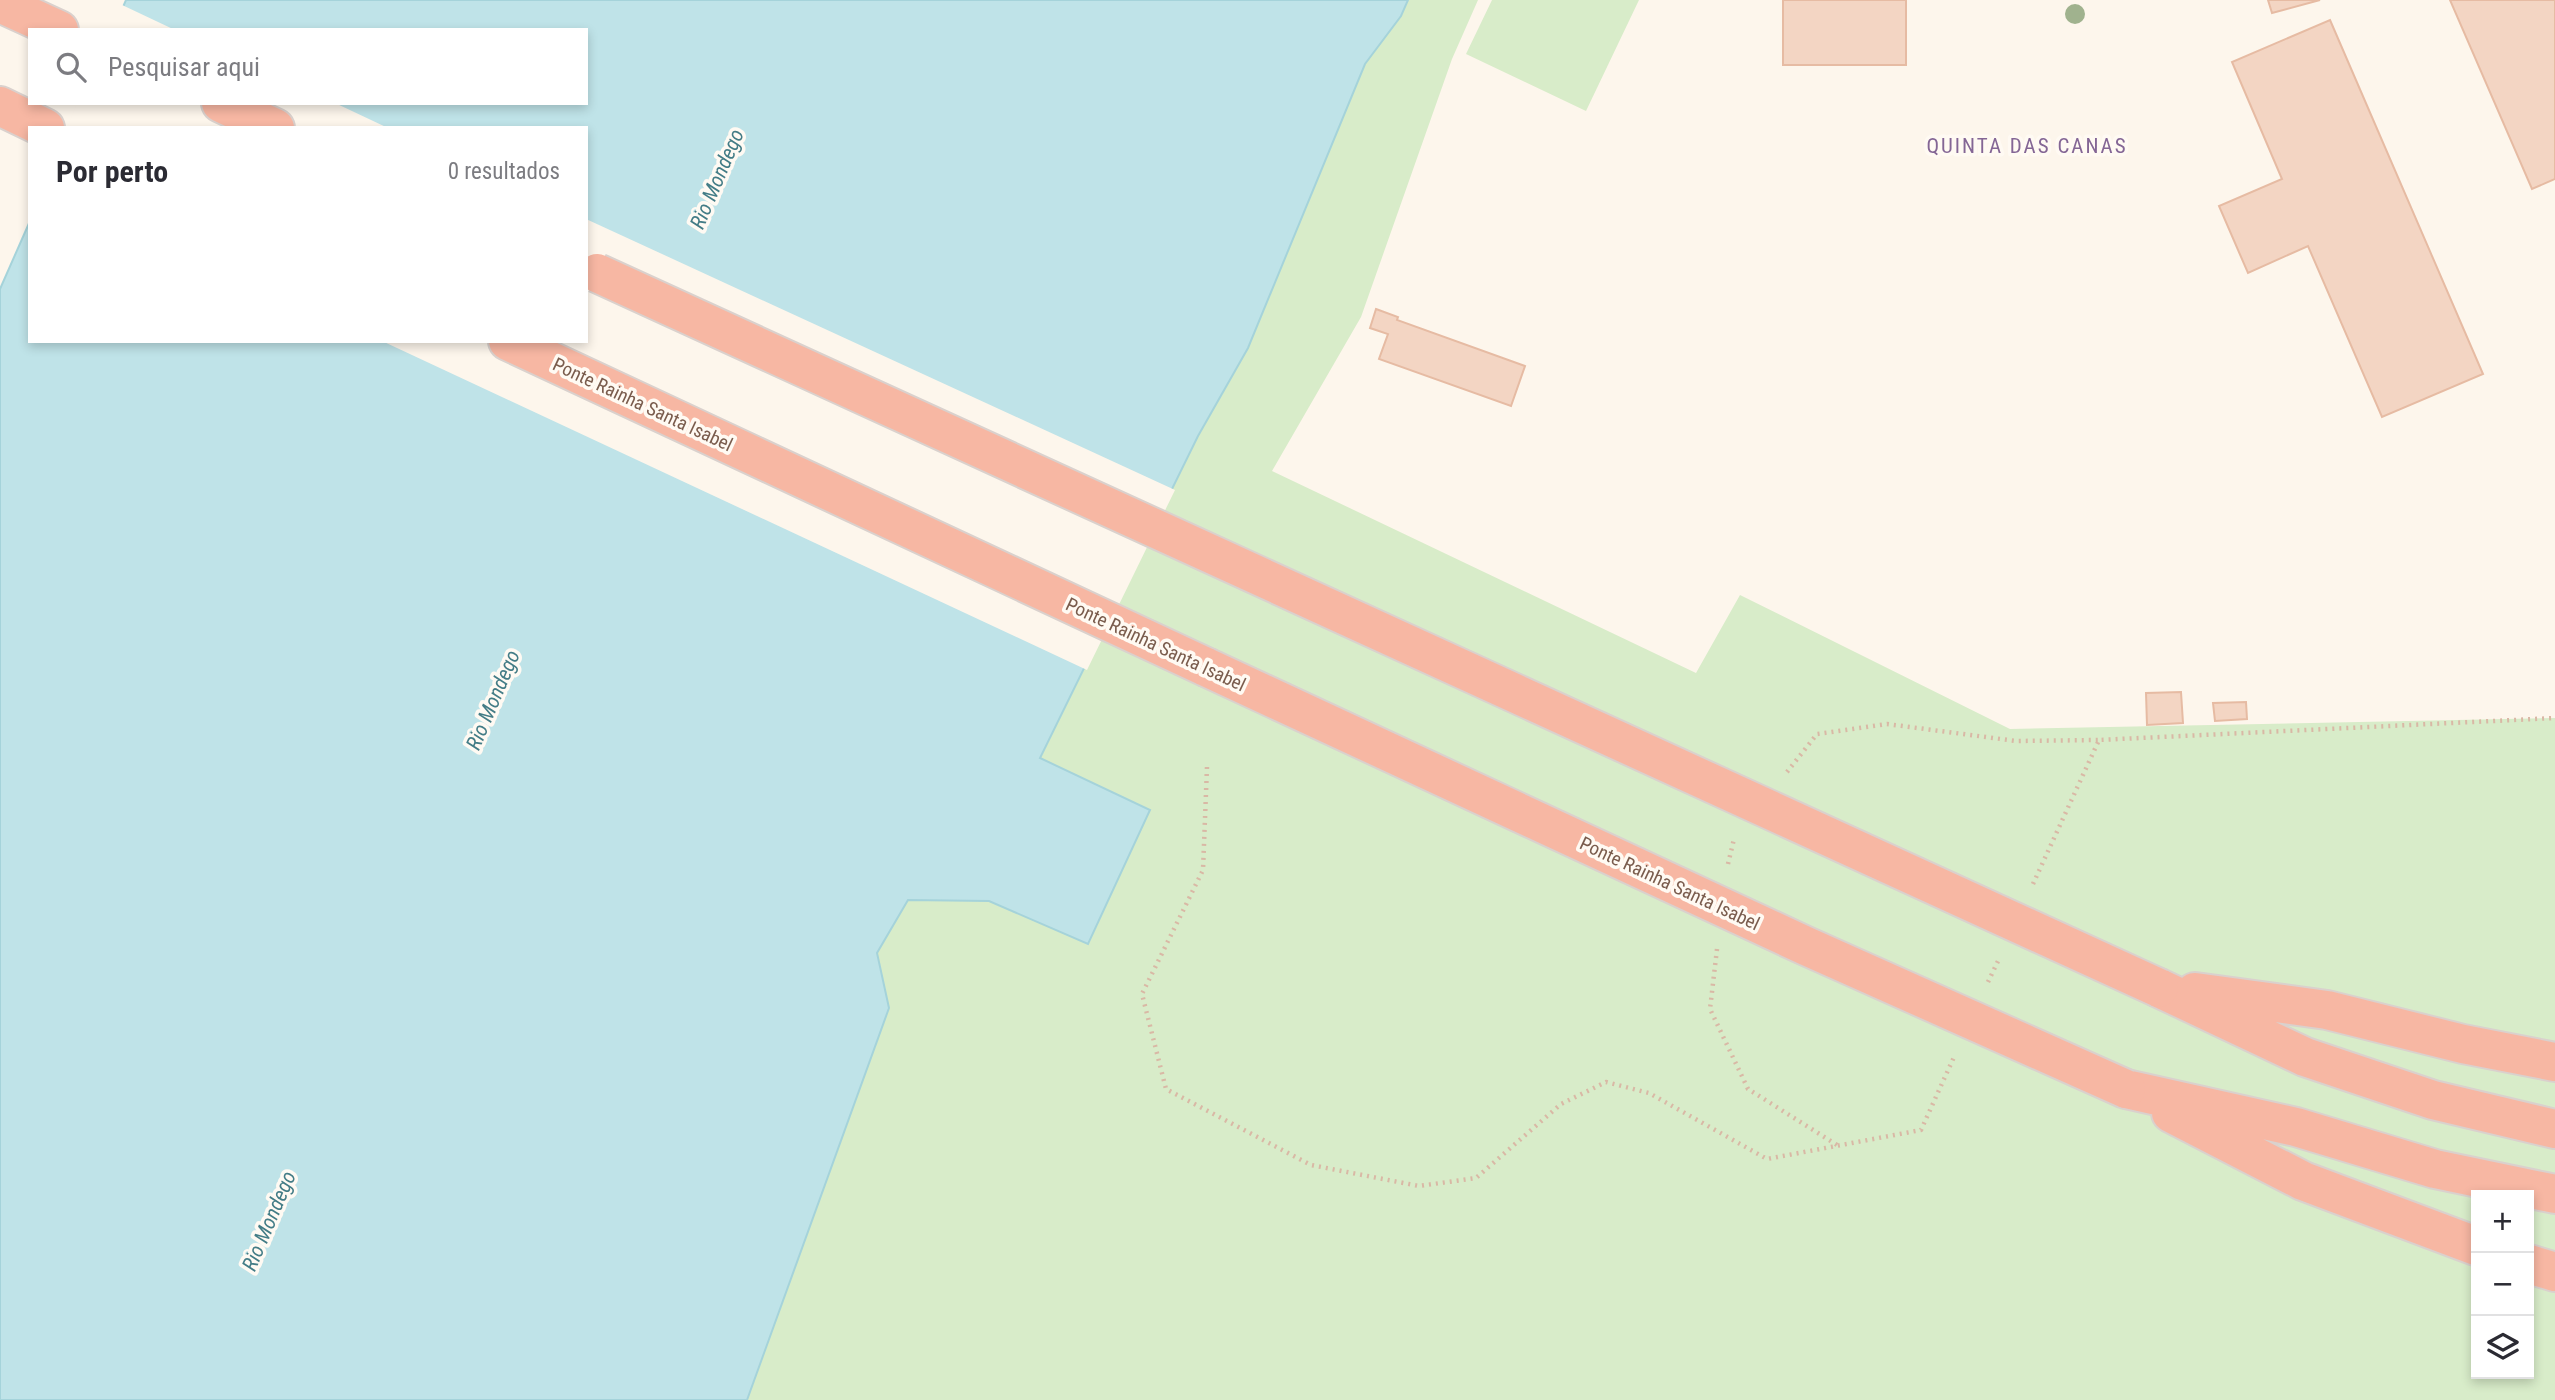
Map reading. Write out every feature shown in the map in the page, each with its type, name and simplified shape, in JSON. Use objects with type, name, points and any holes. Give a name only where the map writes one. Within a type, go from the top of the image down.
[{"type":"highway","points":[[0,3],[55,28]]},
{"type":"highway","points":[[225,105],[271,126]]},
{"type":"highway","points":[[0,106],[42,126]]},
{"type":"highway","points":[[588,270],[1854,846],[2305,1057],[2433,1100],[2555,1129]]},
{"type":"highway","name":"Ponte Rainha Santa Isabel","points":[[512,343],[1805,946],[2126,1089]]},
{"type":"highway","points":[[2159,988],[2327,1010],[2463,1044],[2555,1062]]},
{"type":"highway","points":[[2126,1089],[2296,1127],[2435,1169],[2555,1194]]},
{"type":"highway","points":[[2126,1089],[2303,1181],[2471,1244]]},
{"type":"highway","points":[[2534,1266],[2555,1272]]},
{"type":"green space","points":[[1408,0],[1478,0],[1452,59],[1361,317],[1272,471],[1696,673],[1740,595],[2010,729],[2555,718],[2555,1400],[747,1400],[889,1008],[877,953],[908,900],[989,901],[1089,943],[1150,810],[1040,759],[1198,436],[1248,348],[1365,64],[1401,16]]},
{"type":"green space","points":[[1492,0],[1639,0],[1586,111],[1466,54]]},
{"type":"water","name":"Rio Mondego","points":[[126,0],[1408,0],[1401,16],[1365,64],[1248,348],[1198,436],[1040,758],[1150,810],[1088,944],[989,901],[908,900],[877,953],[889,1008],[747,1400],[0,1400],[0,289],[28,226],[28,343],[588,343],[588,126],[71,126],[80,105],[588,105],[588,28],[114,28]]},
{"type":"pier","points":[[120,4],[171,28],[110,28]]},
{"type":"pier","points":[[76,105],[339,105],[384,126],[68,126]]},
{"type":"pier","points":[[588,220],[1175,490],[1087,670],[386,343],[588,343]]},
{"type":"building","points":[[1783,0],[1906,0],[1906,65],[1783,65]]},
{"type":"building","points":[[2268,0],[2320,0],[2272,13]]},
{"type":"building","points":[[2450,0],[2555,0],[2555,179],[2532,189]]},
{"type":"building","points":[[2330,20],[2483,374],[2382,417],[2308,246],[2248,273],[2219,206],[2282,179],[2232,62]]},
{"type":"building","points":[[1376,309],[1398,317],[1397,320],[1525,366],[1511,406],[1379,359],[1388,334],[1370,328]]},
{"type":"building","points":[[2181,692],[2183,723],[2147,725],[2146,693]]},
{"type":"building","points":[[2246,702],[2247,719],[2215,721],[2213,703]]},
{"type":"district","name":"QUINTA DAS CANAS","points":[[2027,146]]}]
